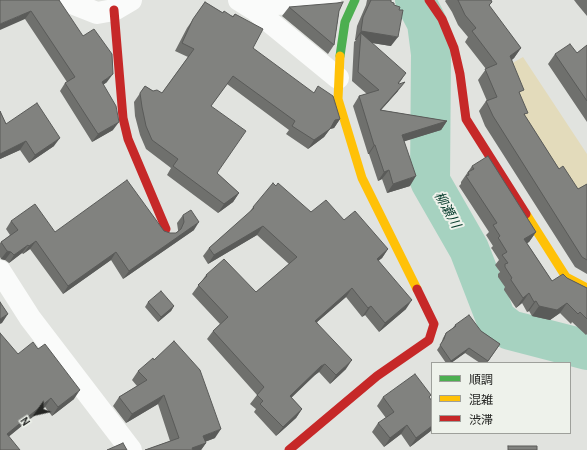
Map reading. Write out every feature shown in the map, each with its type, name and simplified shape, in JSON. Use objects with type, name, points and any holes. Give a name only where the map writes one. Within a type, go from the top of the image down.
[{"type":"street","points":[[64,0],[97,13],[123,5],[123,118],[128,139],[166,229]]},
{"type":"street","points":[[247,5],[330,0]]},
{"type":"street","points":[[289,450],[377,376],[429,340],[434,324],[362,178],[338,100],[338,78],[341,47],[345,22],[353,0]]},
{"type":"street","points":[[429,0],[442,19],[454,48],[460,74],[466,119],[566,277],[587,288]]},
{"type":"street","points":[[247,5],[338,78]]},
{"type":"street","points":[[0,271],[30,318],[132,450]]},
{"type":"shaded area","points":[[523,57],[587,154],[587,188],[575,196],[526,134],[509,65]]},
{"type":"building","points":[[0,0],[59,0],[83,36],[94,29],[112,54],[113,74],[102,82],[116,106],[119,122],[98,134],[65,83],[75,77],[31,11],[0,24]]},
{"type":"building","points":[[371,0],[391,0],[394,5],[400,7],[399,10],[403,10],[398,37],[361,31],[363,17]]},
{"type":"building","points":[[458,0],[491,0],[492,2],[489,5],[521,48],[510,56],[524,90],[519,92],[528,113],[524,114],[559,169],[563,166],[578,189],[587,184],[587,260],[582,257],[493,116],[486,101],[497,97],[485,69],[497,64],[472,31],[476,28],[465,15]]},
{"type":"building","points":[[205,2],[223,13],[224,11],[233,17],[235,14],[263,29],[253,48],[314,93],[318,86],[333,96],[340,119],[335,120],[330,129],[314,140],[292,126],[295,121],[233,76],[211,106],[246,131],[217,173],[239,193],[224,204],[173,166],[178,159],[152,140],[146,126],[140,93],[145,86],[153,91],[157,90],[162,93],[194,49],[182,43],[193,19]]},
{"type":"building","points":[[343,2],[339,11],[334,45],[289,7],[337,3]]},
{"type":"building","points":[[361,33],[406,73],[398,83],[405,82],[380,110],[447,121],[402,135],[416,176],[393,184],[389,170],[384,172],[359,96],[379,90],[358,72]]},
{"type":"building","points":[[570,44],[577,53],[587,45],[587,101],[555,54]]},
{"type":"building","points":[[37,103],[60,138],[35,155],[26,141],[0,154],[0,111],[6,124]]},
{"type":"building","points":[[488,156],[536,232],[524,239],[552,281],[563,274],[567,278],[587,288],[587,319],[580,312],[578,314],[567,303],[557,310],[539,306],[536,301],[534,302],[529,293],[523,298],[511,280],[512,278],[505,267],[505,264],[508,263],[502,255],[507,252],[498,238],[500,236],[493,225],[497,223],[466,176],[469,175],[468,172],[474,169],[472,166]]},
{"type":"building","points":[[127,180],[164,231],[176,233],[181,229],[184,222],[183,215],[191,210],[199,222],[129,271],[116,252],[68,286],[36,241],[14,255],[7,251],[1,242],[18,230],[11,221],[35,204],[55,232]]},
{"type":"building","points":[[273,183],[276,186],[278,183],[311,212],[326,200],[344,220],[355,211],[388,249],[377,259],[412,300],[385,323],[371,306],[368,308],[352,288],[315,321],[352,360],[336,375],[325,364],[321,366],[290,396],[302,409],[283,427],[260,404],[263,401],[257,395],[264,387],[213,331],[228,317],[198,285],[207,276],[206,275],[224,259],[256,292],[297,257],[263,226],[214,255],[209,248],[254,208],[253,207]]},
{"type":"building","points":[[161,291],[174,306],[161,317],[148,302]]},
{"type":"building","points":[[0,302],[8,314],[0,319]]},
{"type":"building","points":[[469,315],[481,331],[500,344],[488,361],[469,348],[451,361],[440,345],[446,333]]},
{"type":"building","points":[[0,333],[18,354],[33,342],[38,349],[45,344],[80,390],[58,407],[51,398],[7,434],[20,450],[0,450]]},
{"type":"building","points":[[174,341],[200,370],[221,429],[203,436],[206,443],[192,448],[193,450],[145,450],[179,438],[164,395],[132,414],[119,397],[147,380],[138,371],[153,358],[154,360]]},
{"type":"building","points":[[415,374],[431,395],[429,397],[431,400],[431,427],[416,438],[407,425],[390,438],[378,423],[394,412],[383,397]]},
{"type":"building","points":[[123,443],[127,450],[107,450]]},
{"type":"building","points":[[508,446],[537,446],[537,450],[508,450]]},
{"type":"waterway","name":"柳瀬川","points":[[415,0],[427,23],[431,54],[430,181],[469,249],[496,319],[510,330],[587,350]]},
{"type":"traffic: fast","points":[[340,56],[345,22],[355,0]]},
{"type":"traffic: slow","points":[[340,56],[338,99],[362,178],[417,289]]},
{"type":"traffic: slow","points":[[526,214],[566,277],[587,288]]},
{"type":"traffic: jam","points":[[429,0],[442,19],[454,48],[460,74],[466,119],[526,214]]},
{"type":"traffic: jam","points":[[114,10],[123,118],[128,139],[166,229]]},
{"type":"traffic: jam","points":[[289,450],[377,376],[429,340],[434,324],[417,289]]}]
